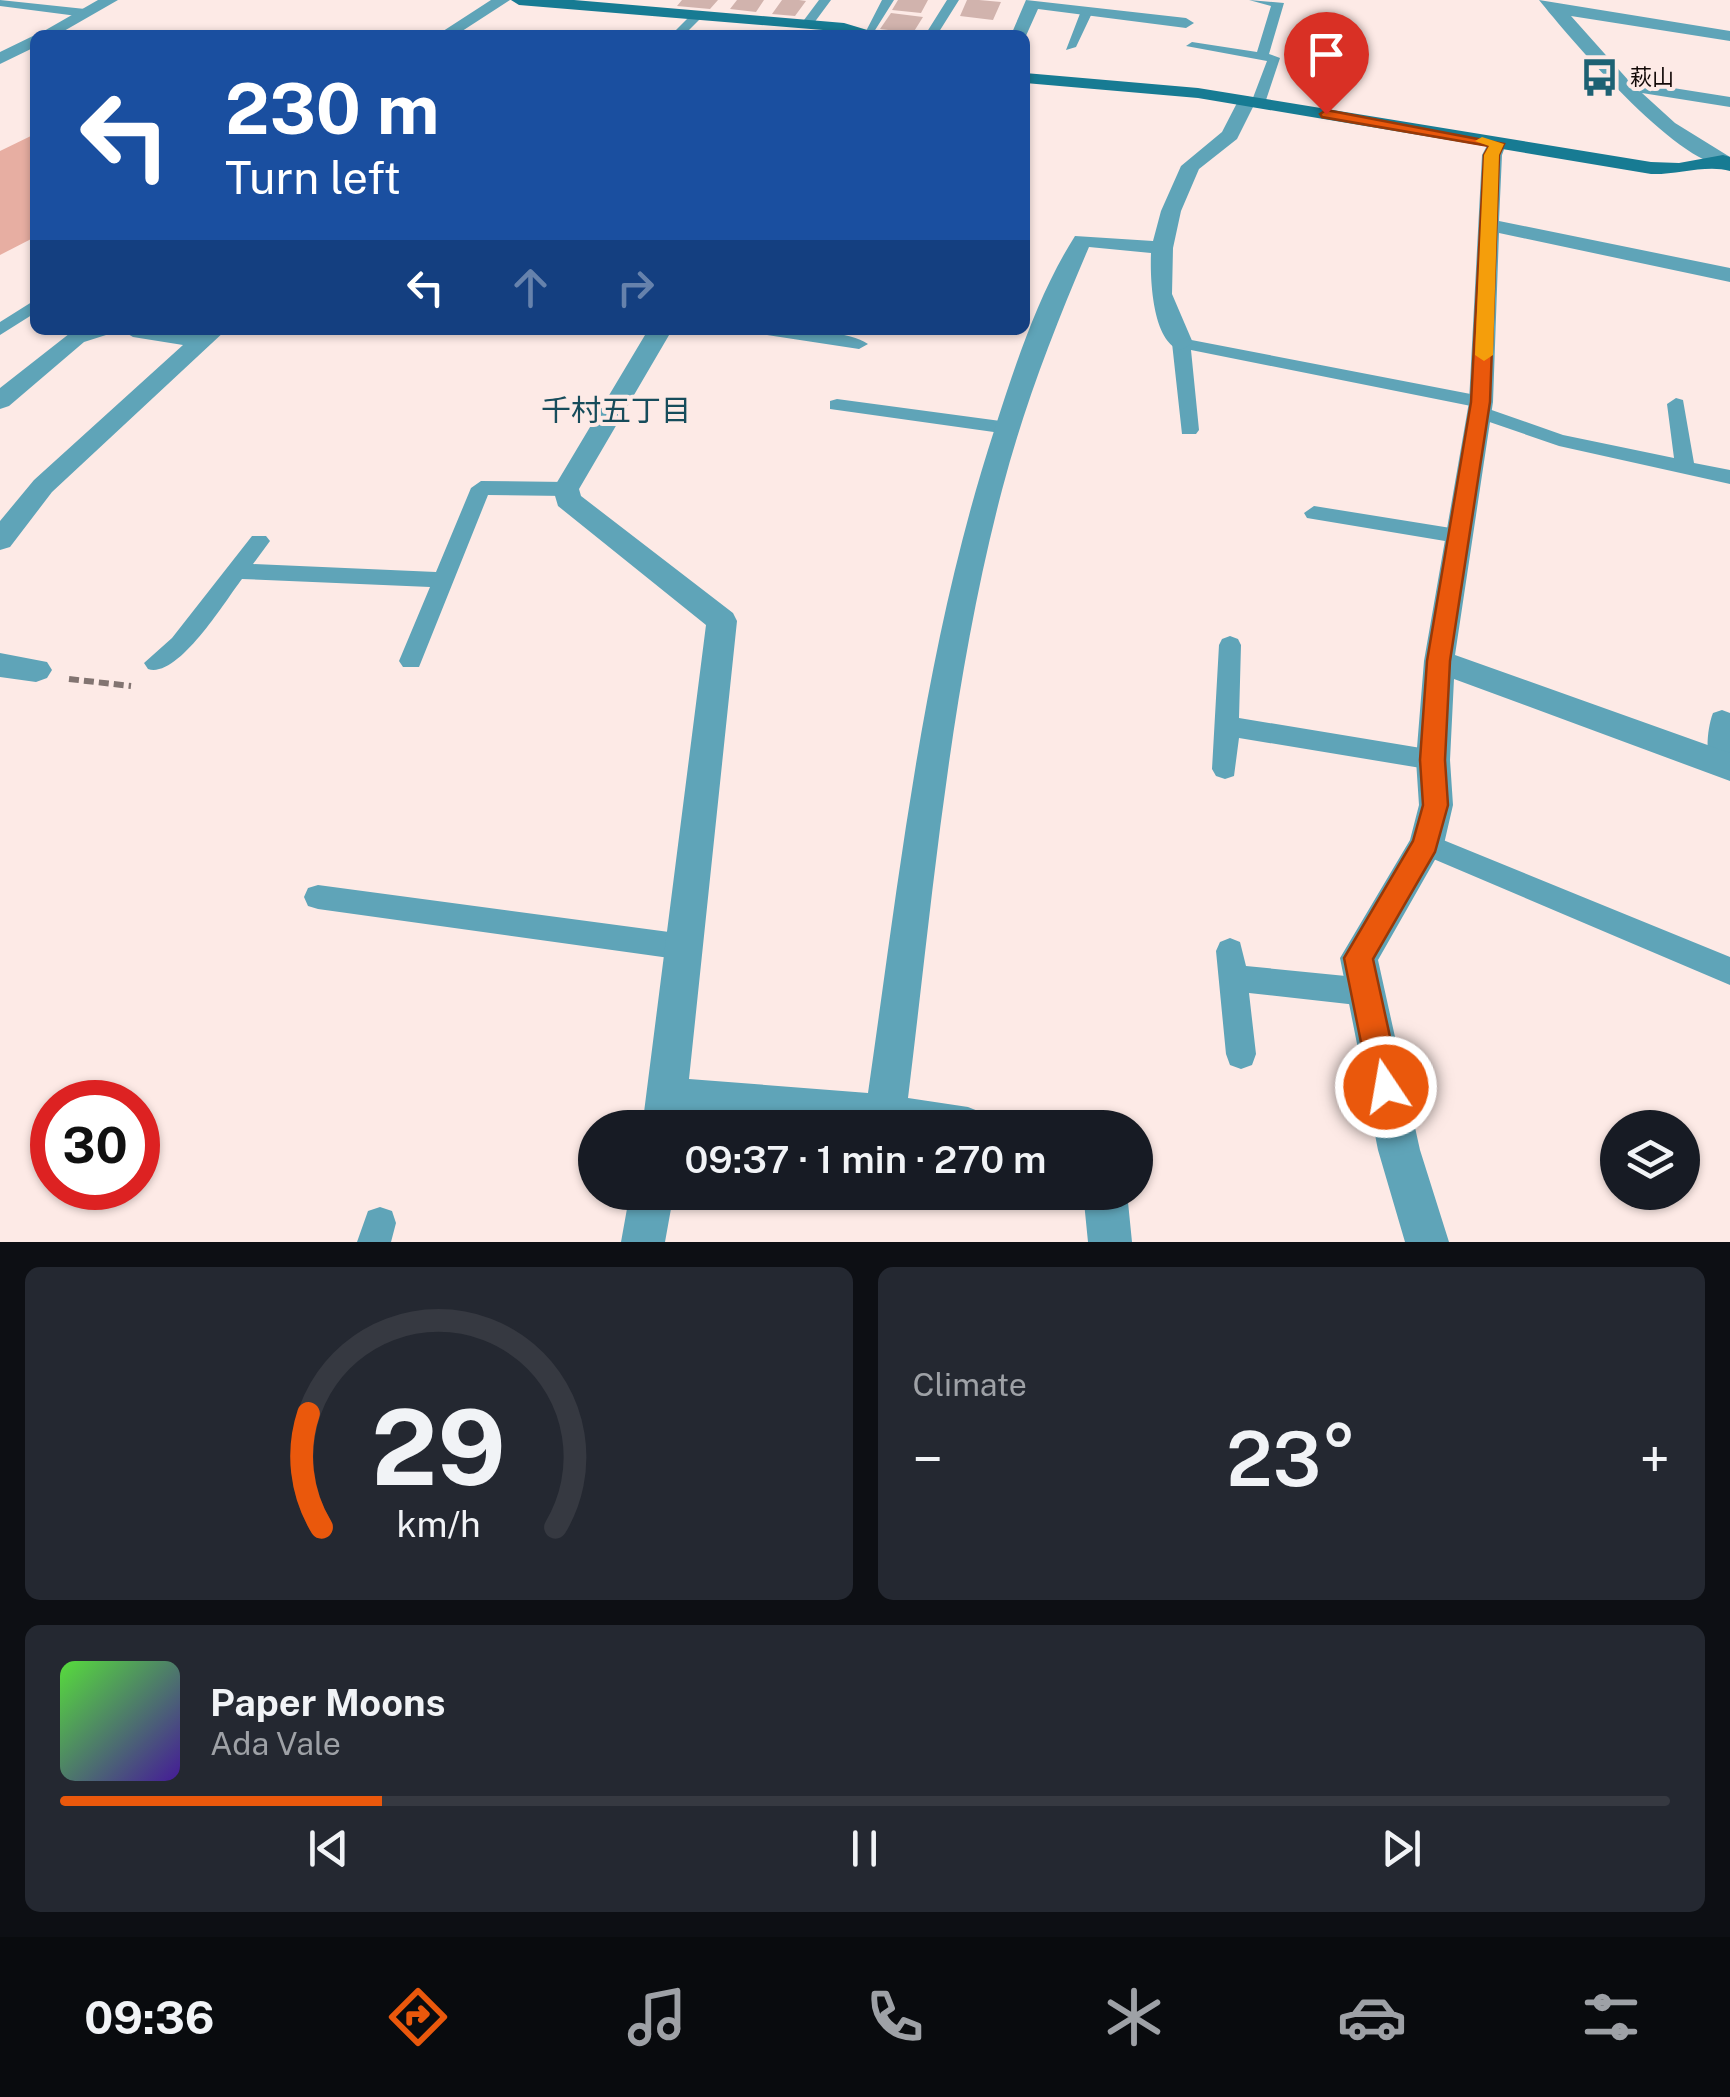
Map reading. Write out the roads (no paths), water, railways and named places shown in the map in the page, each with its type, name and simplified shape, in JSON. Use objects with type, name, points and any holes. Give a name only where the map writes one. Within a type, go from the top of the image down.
[{"type":"street","points":[[54,30],[110,0]]},
{"type":"street","points":[[453,30],[502,0]]},
{"type":"street","points":[[519,0],[812,28]]},
{"type":"street","points":[[1021,30],[1034,2],[1186,23]]},
{"type":"street","points":[[1551,4],[1730,36]]},
{"type":"street","points":[[1551,4],[1622,85],[1670,132],[1727,163]]},
{"type":"street","points":[[0,59],[30,43]]},
{"type":"street","points":[[1030,78],[1140,86],[1253,102],[1651,168],[1727,163]]},
{"type":"street","points":[[1622,85],[1730,102]]},
{"type":"street","points":[[1180,343],[1161,294],[1162,248],[1171,211],[1191,166],[1220,146],[1253,102]]},
{"type":"street","points":[[1427,1242],[1399,1150],[1358,958],[1426,844],[1436,805],[1433,760],[1439,661],[1480,407],[1492,155],[1497,144]]},
{"type":"street","points":[[1490,225],[1730,275]]},
{"type":"street","points":[[886,1110],[946,684],[982,522],[1008,428],[1054,302],[1082,240],[1162,248]]},
{"type":"street","points":[[0,401],[82,335]]},
{"type":"street","points":[[1,537],[42,486],[208,335]]},
{"type":"street","points":[[657,335],[566,488],[568,500],[722,621],[665,1110]]},
{"type":"street","points":[[1439,661],[1726,766]]},
{"type":"street","points":[[0,666],[36,670]]},
{"type":"street","points":[[643,1242],[649,1210]]},
{"type":"street","points":[[1107,1210],[1110,1242]]},
{"type":"lane","points":[[812,28],[824,0]]},
{"type":"lane","points":[[873,30],[888,0]]},
{"type":"lane","points":[[934,30],[953,0]]},
{"type":"lane","points":[[1255,0],[1278,3],[1262,57]]},
{"type":"lane","points":[[0,2],[85,13]]},
{"type":"lane","points":[[1070,48],[1087,11]]},
{"type":"lane","points":[[682,30],[696,17]]},
{"type":"lane","points":[[1192,46],[1274,58],[1253,102]]},
{"type":"lane","points":[[0,330],[30,309]]},
{"type":"lane","points":[[800,335],[859,344]]},
{"type":"lane","points":[[1189,430],[1180,343],[1480,407],[1559,440],[1730,477]]},
{"type":"lane","points":[[837,404],[1008,428]]},
{"type":"lane","points":[[1676,404],[1684,468]]},
{"type":"lane","points":[[412,661],[480,488],[566,488]]},
{"type":"lane","points":[[1314,513],[1457,536]]},
{"type":"lane","points":[[156,664],[180,644],[259,540]]},
{"type":"lane","points":[[235,571],[443,580]]},
{"type":"lane","points":[[1225,769],[1230,645]]},
{"type":"lane","points":[[1722,720],[1726,766]]},
{"type":"lane","points":[[1227,726],[1433,760]]},
{"type":"lane","points":[[1426,844],[1730,971]]},
{"type":"lane","points":[[318,897],[684,947]]},
{"type":"lane","points":[[1241,1054],[1231,964],[1366,992]]},
{"type":"place","name":"萩山","points":[[1600,77]]},
{"type":"district","name":"千村五丁目","points":[[616,411]]}]
